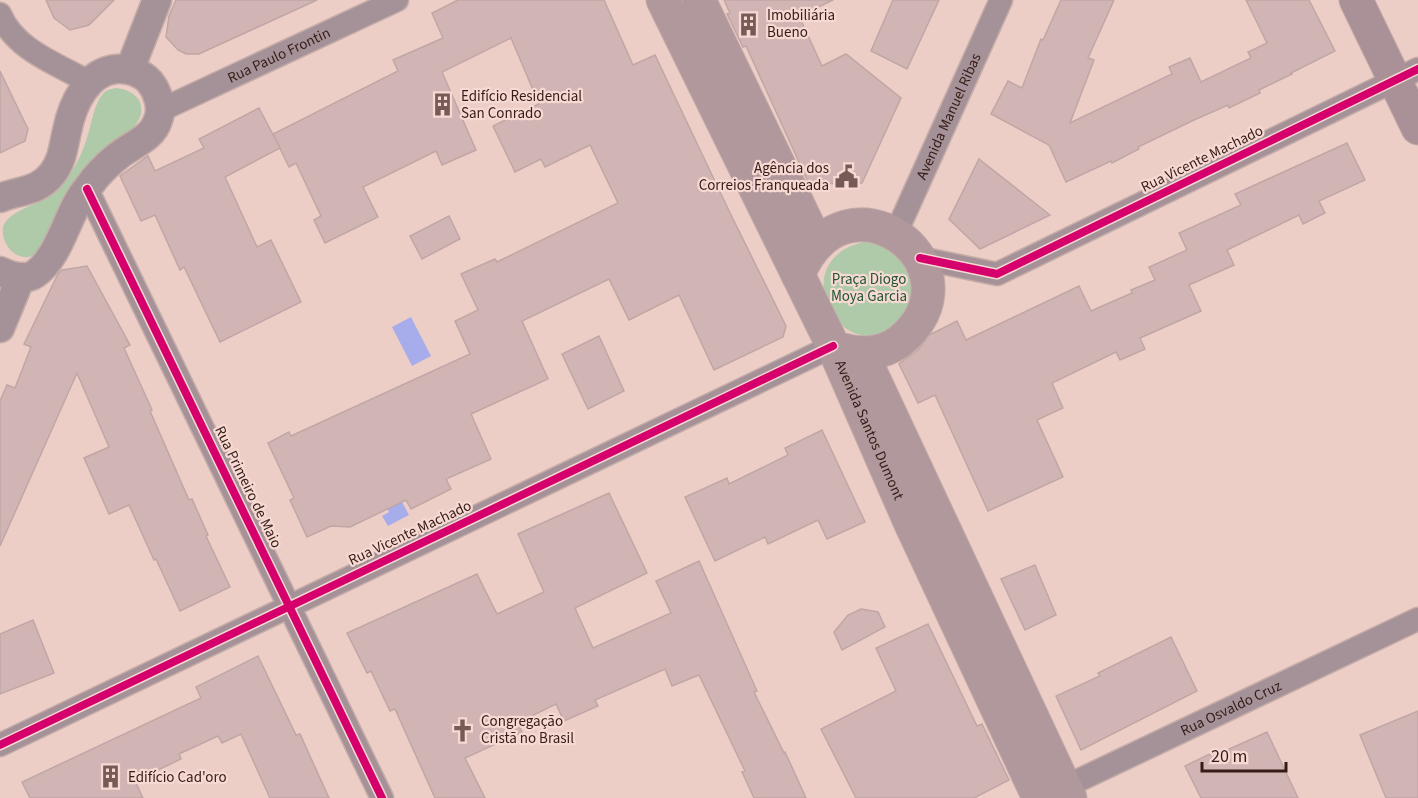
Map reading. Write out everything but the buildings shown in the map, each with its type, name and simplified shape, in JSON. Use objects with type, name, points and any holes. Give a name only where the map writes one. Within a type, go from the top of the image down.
[{"type":"main road","name":"Avenida Santos Dumont","points":[[663,0],[798,275],[847,350],[1054,795]]},
{"type":"main road","points":[[699,0],[817,244]]},
{"type":"main road","points":[[1356,0],[1406,75],[1418,128]]},
{"type":"main road","points":[[798,275],[805,258],[817,244],[834,231],[854,225],[876,226],[896,233],[910,244],[920,258],[926,275],[927,292],[924,309],[915,327],[900,342],[882,351],[847,350]]},
{"type":"street","points":[[129,69],[157,0]]},
{"type":"street","name":"Rua Paulo Frontin","points":[[161,110],[397,0]]},
{"type":"street","name":"Avenida Manuel Ribas","points":[[896,233],[1001,0]]},
{"type":"street","points":[[0,15],[7,30],[27,48],[89,82]]},
{"type":"street","points":[[0,198],[39,186],[55,170],[64,153],[73,111],[89,82],[103,71],[129,69],[149,81],[157,95],[161,110],[158,123],[150,133],[119,154],[87,189],[47,261],[36,274],[28,277],[10,274],[0,328]]},
{"type":"street","name":"Rua Vicente Machado","points":[[920,258],[997,274],[1406,75]]},
{"type":"street","name":"Rua Primeiro de Maio","points":[[87,189],[382,798]]},
{"type":"street","name":"Rua Vicente Machado","points":[[0,745],[729,397],[847,350]]},
{"type":"street","name":"Rua Osvaldo Cruz","points":[[1054,795],[1418,619]]},
{"type":"green space","points":[[117,88],[132,93],[140,103],[141,114],[134,127],[94,163],[74,185],[58,210],[39,250],[27,257],[15,253],[5,242],[3,227],[6,222],[10,217],[48,196],[63,183],[82,153],[99,99],[107,90]]},
{"type":"green space","name":"Praça Diogo Moya Garcia","points":[[869,241],[897,251],[916,291],[890,330],[870,336],[851,332],[836,320],[827,303],[824,284],[829,265],[843,250]]},
{"type":"water","points":[[411,317],[431,356],[412,366],[392,327]]},
{"type":"water","points":[[395,489],[409,515],[388,526],[382,516],[389,512],[381,496]]},
{"type":"cycle path","points":[[920,258],[997,274],[1418,69]]},
{"type":"cycle path","points":[[87,189],[382,798]]},
{"type":"cycle path","points":[[0,745],[833,346]]},
{"type":"place","name":"Imobiliária Bueno","points":[[749,24]]},
{"type":"place","name":"Edifício Residencial San Conrado","points":[[443,105]]},
{"type":"place","name":"Agência dos Correios Franqueada","points":[[847,177]]},
{"type":"place","name":"Congregação Cristã no Brasil","points":[[463,730]]},
{"type":"place","name":"Edifício Cad'oro","points":[[110,777]]}]
